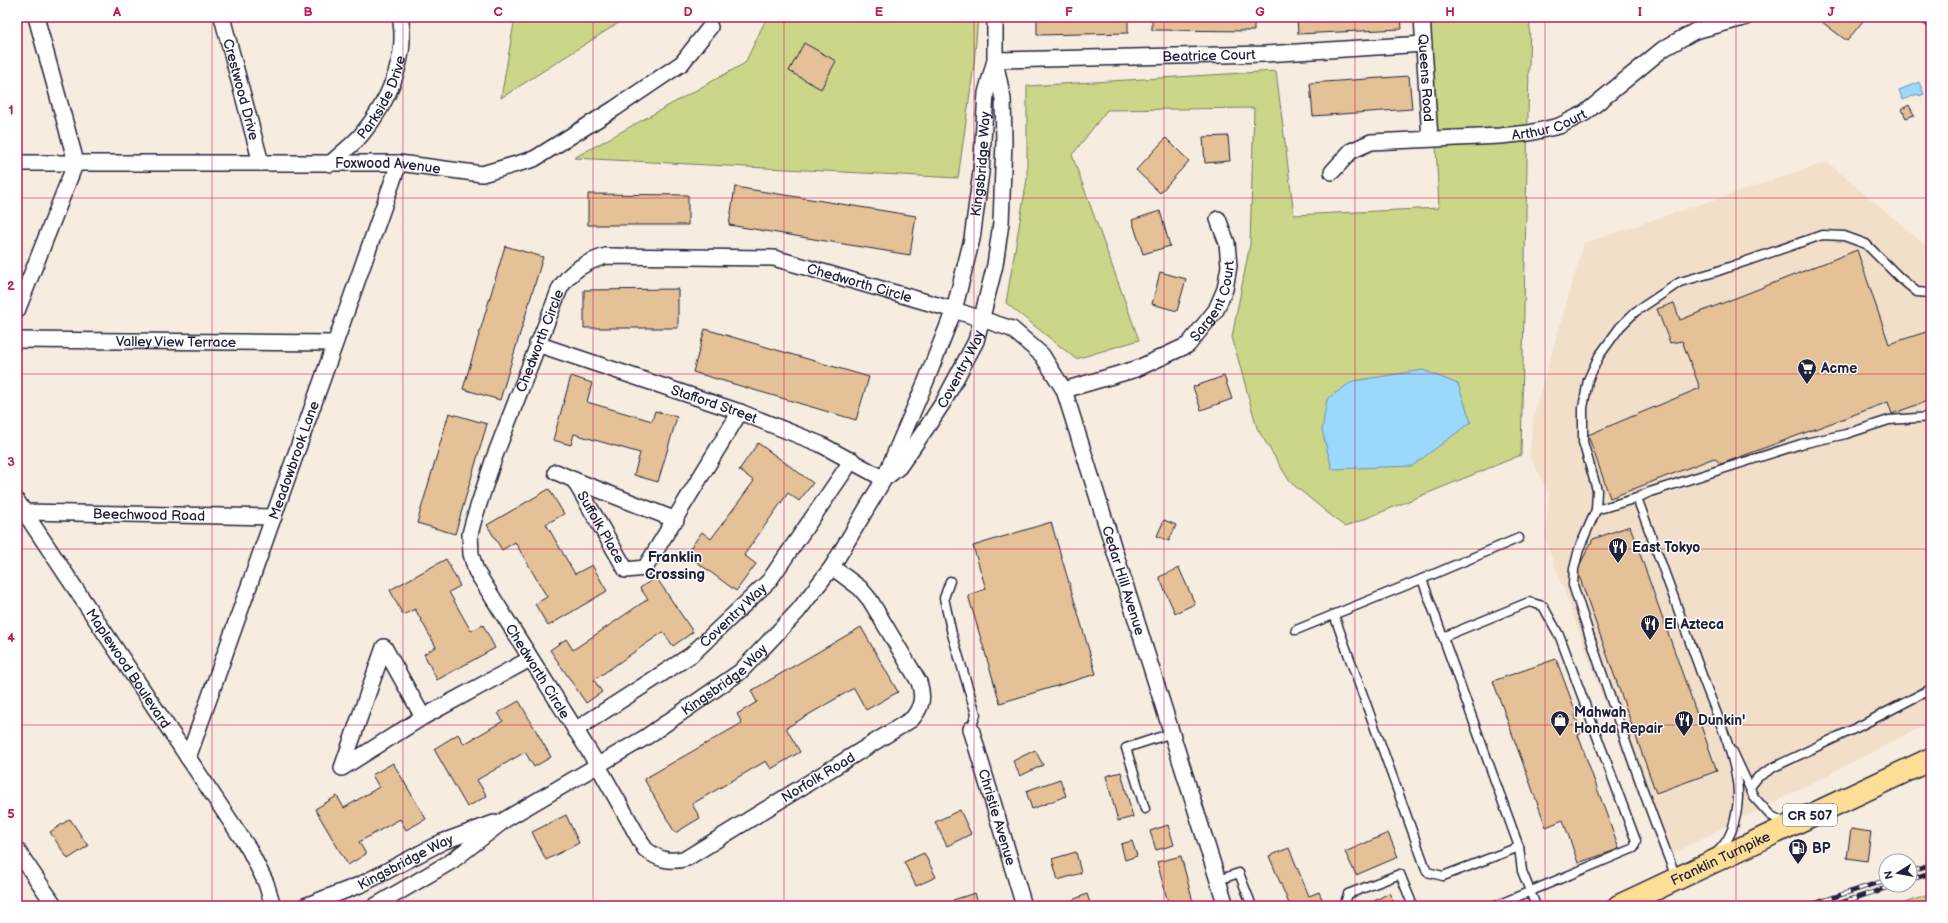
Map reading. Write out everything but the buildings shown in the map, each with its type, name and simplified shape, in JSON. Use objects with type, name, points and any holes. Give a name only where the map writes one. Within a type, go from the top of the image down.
[{"type":"main road","name":"Franklin Turnpike","points":[[1619,906],[1931,759]]},
{"type":"street","points":[[17,311],[76,162],[36,17]]},
{"type":"street","name":"Crestwood Drive","points":[[222,17],[261,163]]},
{"type":"street","name":"Parkside Drive","points":[[330,164],[361,135],[393,84],[402,50],[400,17]]},
{"type":"street","name":"Kingsbridge Way","points":[[954,310],[972,239],[981,172],[986,93],[995,60],[995,17]]},
{"type":"street","name":"Queens Road","points":[[1422,17],[1430,138]]},
{"type":"street","name":"Arthur Court","points":[[1332,172],[1351,151],[1371,142],[1430,138],[1500,136],[1529,133],[1559,126],[1586,113],[1663,49],[1695,31],[1747,17]]},
{"type":"street","name":"Foxwood Avenue","points":[[17,163],[399,163],[482,174],[534,159],[682,63],[710,22]]},
{"type":"street","name":"Beatrice Court","points":[[995,60],[1265,54],[1424,44]]},
{"type":"street","name":"Coventry Way","points":[[884,479],[899,467],[944,401],[976,341],[995,266],[1001,223],[1004,141],[1003,99],[995,60]]},
{"type":"street","name":"Meadowbrook Lane","points":[[188,758],[399,163]]},
{"type":"street","name":"Sargent Court","points":[[1064,390],[1136,368],[1188,345],[1216,310],[1225,289],[1229,266],[1227,243],[1218,219]]},
{"type":"street","name":"Chedworth Circle","points":[[597,764],[476,571],[471,554],[470,534],[494,458],[537,344],[564,281],[575,270],[590,261],[606,256],[774,258],[954,310]]},
{"type":"street","name":"Coventry Way","points":[[884,479],[926,381],[954,310]]},
{"type":"street","name":"Cedar Hill Avenue","points":[[954,310],[1012,329],[1042,355],[1064,390],[1226,906]]},
{"type":"street","name":"Valley View Terrace","points":[[17,340],[335,343]]},
{"type":"street","name":"Stafford Street","points":[[537,344],[740,412],[820,444],[852,460],[884,479]]},
{"type":"street","name":"Suffolk Place","points":[[574,480],[626,570],[645,568],[676,520],[740,412]]},
{"type":"street","name":"Coventry Way","points":[[575,730],[691,656],[769,581],[852,460]]},
{"type":"street","name":"Suffolk Place","points":[[556,472],[676,520]]},
{"type":"street","name":"Kingsbridge Way","points":[[375,906],[452,861],[506,819],[597,764],[646,737],[740,672],[798,610],[832,567],[884,479]]},
{"type":"street","name":"Beechwood Road","points":[[21,506],[274,517]]},
{"type":"street","name":"Maplewood Boulevard","points":[[21,506],[256,861],[266,883],[273,906]]},
{"type":"street","name":"Norfolk Road","points":[[597,764],[645,849],[659,858],[676,861],[694,854],[912,720],[919,711],[922,702],[922,692],[919,682],[870,600],[860,588],[832,567]]},
{"type":"street","points":[[422,717],[384,647],[342,768],[422,717],[530,659]]},
{"type":"street","name":"Christie Avenue","points":[[971,729],[1024,906]]},
{"type":"street","name":"Kingsbridge Way","points":[[305,906],[362,884],[442,842],[506,819]]},
{"type":"street","points":[[17,850],[55,906]]},
{"type":"lane","points":[[1637,498],[1722,728],[1735,770],[1738,796],[1733,828],[1722,847],[1684,876],[1656,827],[1609,694],[1573,585],[1574,569],[1579,549],[1596,510],[1598,490],[1583,442],[1583,408],[1588,380],[1599,356],[1620,327],[1635,312],[1680,282],[1715,272],[1822,235],[1844,236],[1866,244],[1900,278],[1917,292],[1931,293]]},
{"type":"lane","points":[[1596,510],[1801,444],[1846,434],[1889,420],[1931,417]]},
{"type":"lane","points":[[1296,630],[1519,538]]},
{"type":"lane","points":[[1422,579],[1444,636],[1519,847],[1522,870],[1536,906]]},
{"type":"lane","points":[[950,581],[944,598],[952,634],[976,714],[971,729]]},
{"type":"lane","points":[[1444,636],[1529,602],[1543,606],[1560,637],[1636,841],[1634,848],[1495,906]]},
{"type":"lane","points":[[1334,615],[1427,872],[1443,876],[1519,847]]},
{"type":"lane","points":[[1750,787],[1758,777],[1769,770],[1931,689]]},
{"type":"lane","points":[[1722,728],[1754,797],[1770,815],[1789,825]]},
{"type":"lane","points":[[1144,810],[1126,748],[1172,733]]},
{"type":"lane","points":[[1218,880],[1239,873],[1252,906]]},
{"type":"lane","points":[[1344,906],[1348,894],[1400,874],[1413,906]]},
{"type":"shaded area","points":[[1827,162],[1931,250],[1931,722],[1662,859],[1545,539],[1549,493],[1529,455],[1534,414],[1584,243]]},
{"type":"green space","points":[[515,17],[620,17],[620,22],[501,98]]},
{"type":"green space","points":[[767,17],[978,17],[974,65],[958,178],[574,158],[745,63]]},
{"type":"green space","points":[[1430,17],[1530,17],[1521,455],[1345,527],[1290,482],[1257,428],[1232,337],[1250,244],[1254,108],[1107,110],[1072,155],[1139,340],[1076,359],[1006,303],[1027,179],[1027,86],[1276,71],[1294,215],[1439,208]]},
{"type":"green space","points":[[1931,894],[1931,906],[1897,906]]},
{"type":"water","points":[[1919,82],[1924,94],[1919,96],[1918,94],[1903,100],[1899,90]]},
{"type":"water","points":[[1423,370],[1458,384],[1471,422],[1412,466],[1332,469],[1322,430],[1327,399],[1353,381]]},
{"type":"railway","points":[[1918,869],[1931,865]]},
{"type":"railway","points":[[1918,877],[1931,873]]},
{"type":"railway","points":[[1807,906],[1878,883]]},
{"type":"railway","points":[[1831,906],[1878,891]]},
{"type":"place","name":"Acme","points":[[1807,385]]},
{"type":"place","name":"East Tokyo","points":[[1618,564]]},
{"type":"place","name":"El Azteca","points":[[1650,641]]},
{"type":"place","name":"Mahwah Honda Repair","points":[[1560,737]]},
{"type":"place","name":"Dunkin'","points":[[1684,737]]},
{"type":"place","name":"BP","points":[[1798,865]]},
{"type":"district","name":"Franklin Crossing","points":[[675,566]]}]
